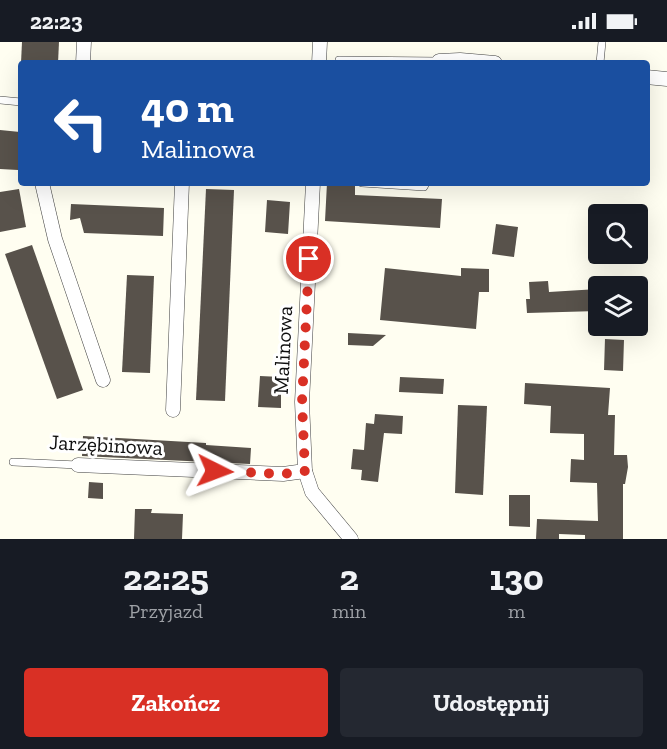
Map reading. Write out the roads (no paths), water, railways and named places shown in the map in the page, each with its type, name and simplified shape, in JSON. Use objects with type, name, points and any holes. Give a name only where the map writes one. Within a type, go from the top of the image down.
[{"type":"street","points":[[83,60],[84,42]]},
{"type":"street","points":[[319,60],[320,42]]},
{"type":"street","points":[[650,77],[667,79]]},
{"type":"street","points":[[43,186],[55,239],[103,380]]},
{"type":"street","points":[[173,410],[182,186]]},
{"type":"street","name":"Malinowa","points":[[313,186],[302,402],[305,471],[312,492],[351,539]]},
{"type":"street","name":"Jarzębinowa","points":[[78,465],[283,474],[305,471]]},
{"type":"lane","points":[[600,60],[602,42]]},
{"type":"lane","points":[[0,100],[18,102]]},
{"type":"lane","points":[[408,186],[424,186]]},
{"type":"lane","name":"Jarzębinowa","points":[[13,462],[78,465]]}]
